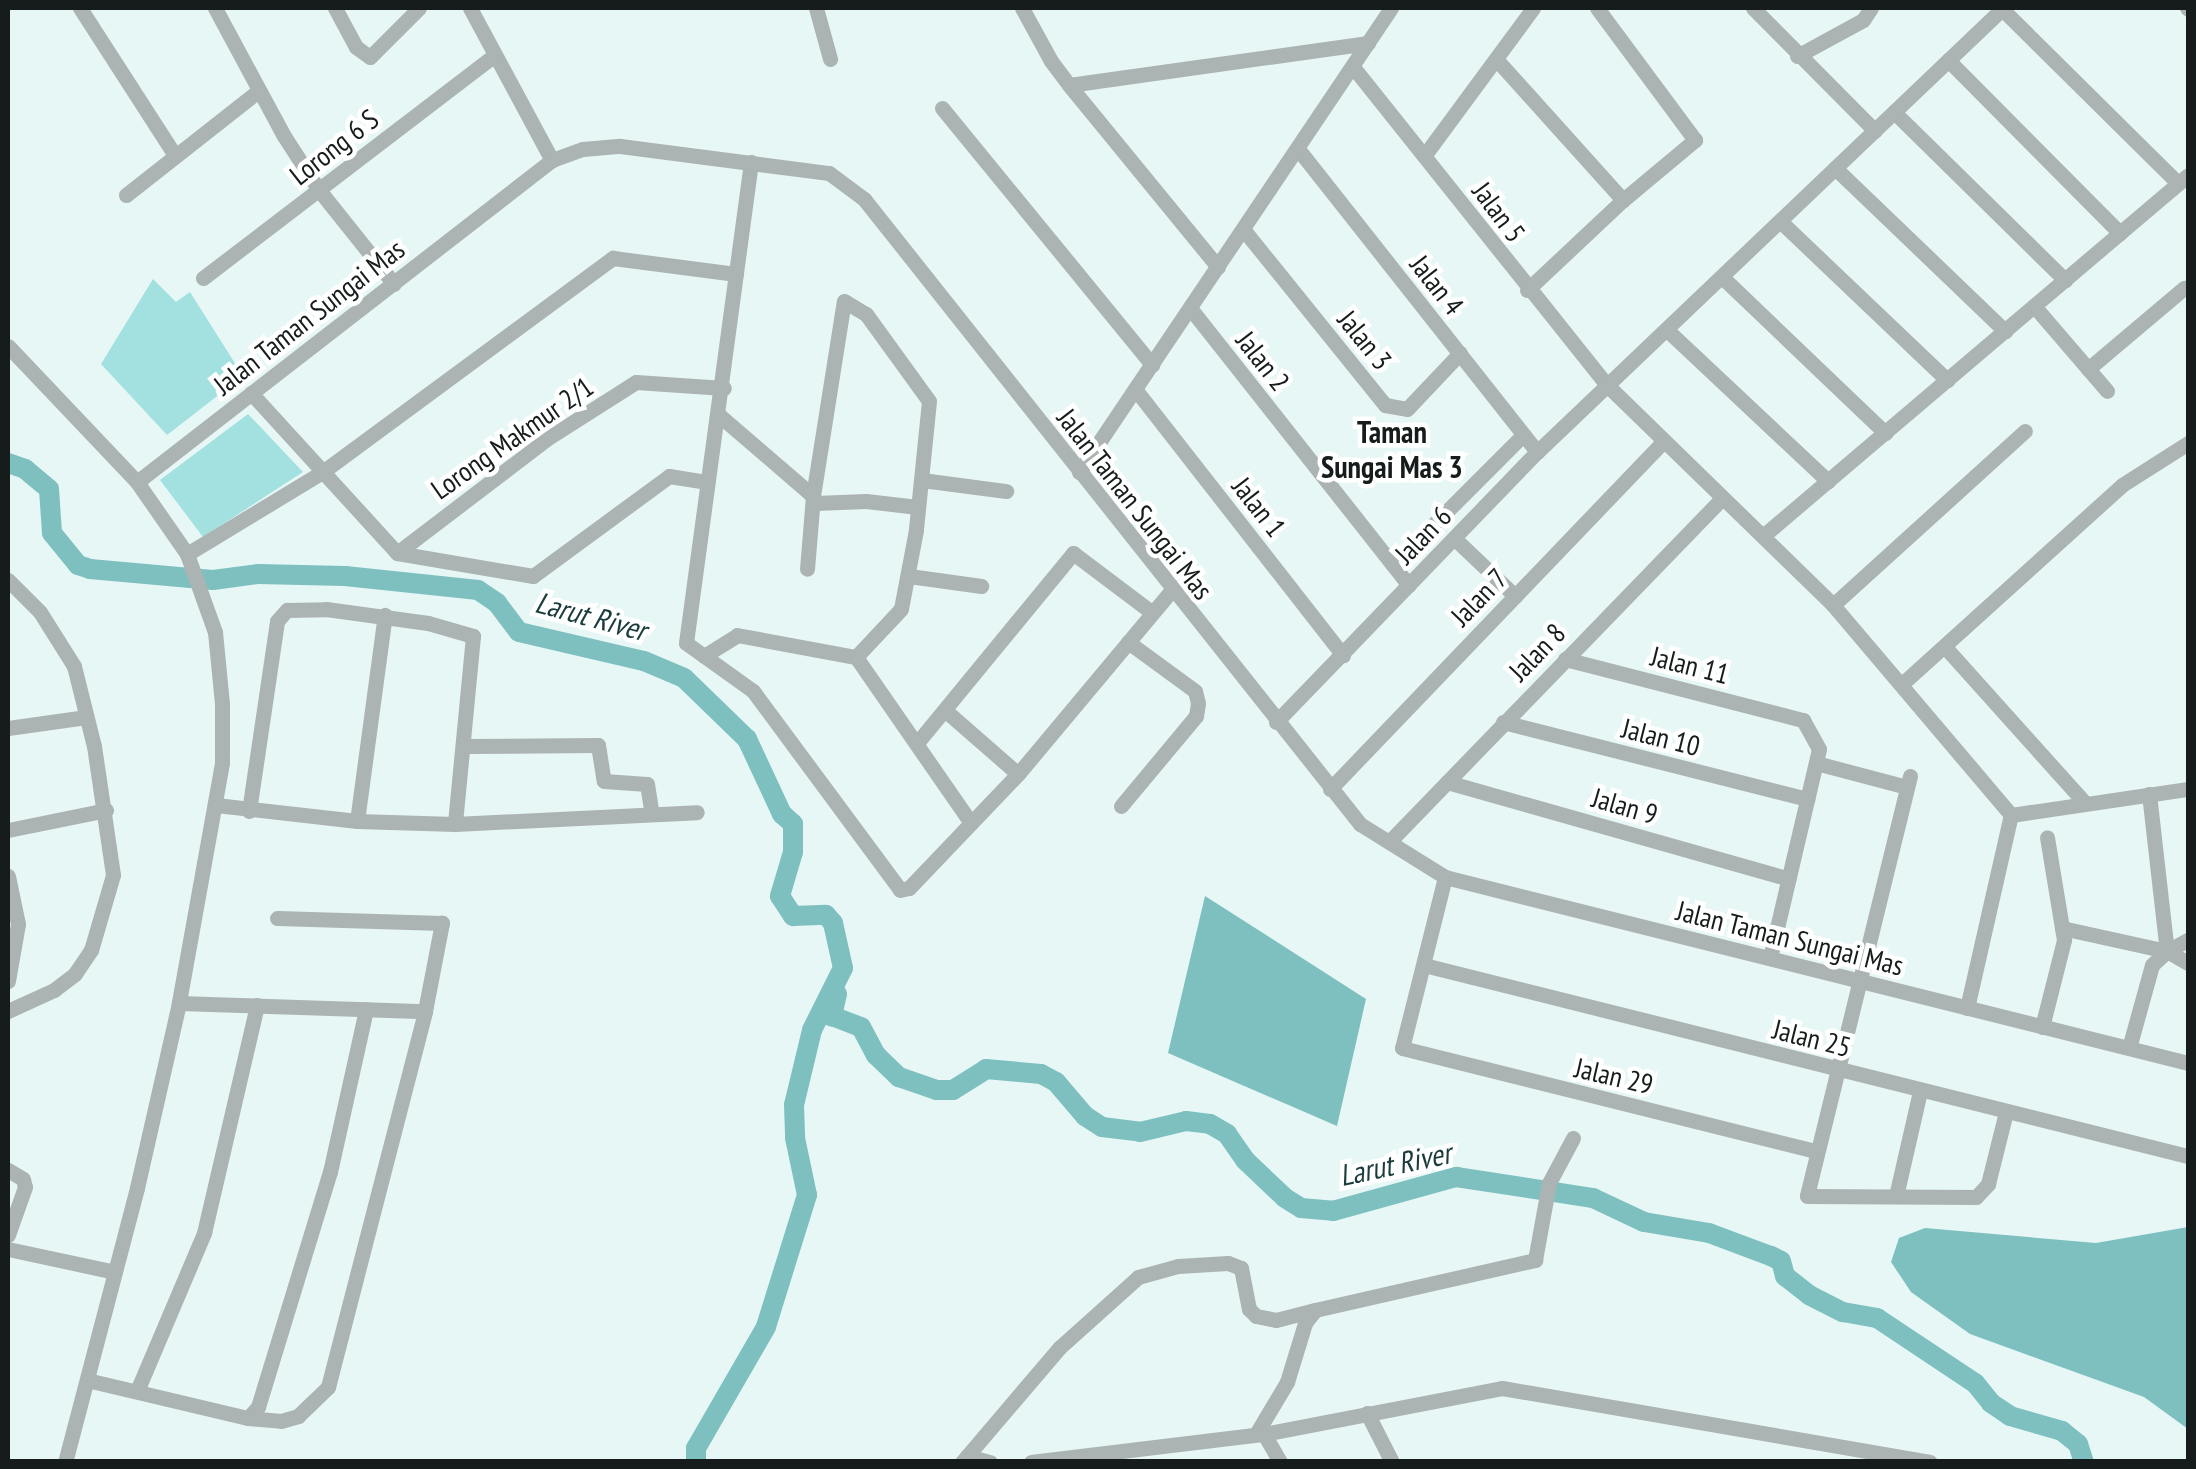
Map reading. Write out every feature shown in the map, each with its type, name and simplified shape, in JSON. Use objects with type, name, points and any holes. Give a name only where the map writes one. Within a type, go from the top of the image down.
[{"type":"street","points":[[80,8],[174,154]]},
{"type":"street","points":[[216,8],[258,91],[320,190],[394,284]]},
{"type":"street","points":[[336,8],[356,47],[370,57],[419,8]]},
{"type":"street","points":[[470,8],[552,160]]},
{"type":"street","points":[[816,8],[830,59]]},
{"type":"street","points":[[1022,8],[1051,61],[1218,267]]},
{"type":"street","points":[[1079,472],[1391,8]]},
{"type":"street","points":[[1424,156],[1533,8]]},
{"type":"street","points":[[1527,290],[1623,200],[1696,140],[1597,8]]},
{"type":"street","points":[[1753,8],[1875,130]]},
{"type":"street","points":[[1798,56],[1863,20],[1871,8]]},
{"type":"street","points":[[1764,535],[2184,179],[2003,8]]},
{"type":"street","name":"Jalan 6","points":[[1276,722],[1536,452],[2003,8]]},
{"type":"street","points":[[1070,85],[1368,43]]},
{"type":"street","name":"Lorong 6 S","points":[[203,278],[495,55]]},
{"type":"street","points":[[1496,59],[1623,200]]},
{"type":"street","points":[[1948,60],[2120,232]]},
{"type":"street","name":"Jalan 5","points":[[1353,68],[1527,290],[1607,385],[1833,604],[2012,815]]},
{"type":"street","points":[[126,195],[258,91]]},
{"type":"street","points":[[942,108],[1152,364]]},
{"type":"street","points":[[1894,112],[2064,280]]},
{"type":"street","name":"Jalan Taman Sungai Mas","points":[[138,482],[552,160],[583,150],[620,146],[829,173],[864,199],[1171,592],[1360,824],[1445,877],[2188,1063]]},
{"type":"street","name":"Jalan 4","points":[[1298,149],[1536,452]]},
{"type":"street","points":[[751,162],[724,388],[686,643],[753,691],[900,890],[909,888],[1018,774],[1150,611],[1171,592]]},
{"type":"street","points":[[1836,168],[2005,331]]},
{"type":"street","points":[[1780,222],[1947,380]]},
{"type":"street","name":"Jalan 3","points":[[1243,230],[1385,405],[1407,409],[1460,354]]},
{"type":"street","points":[[187,554],[321,473],[613,258],[736,274]]},
{"type":"street","points":[[1722,276],[1885,432]]},
{"type":"street","points":[[2088,369],[2184,288]]},
{"type":"street","points":[[807,570],[844,301],[866,314],[927,396],[922,480],[901,609],[856,657]]},
{"type":"street","points":[[2034,306],[2107,391]]},
{"type":"street","name":"Jalan 2","points":[[1190,308],[1410,585]]},
{"type":"street","points":[[1667,330],[1828,481]]},
{"type":"street","points":[[8,346],[138,482],[187,554],[215,632],[222,704],[222,764],[179,1003],[115,1272],[64,1462]]},
{"type":"street","name":"Lorong Makmur 2/1","points":[[396,553],[548,438],[636,382],[724,388]]},
{"type":"street","name":"Jalan 1","points":[[1135,389],[1344,655]]},
{"type":"street","points":[[251,394],[396,553],[533,576],[668,476],[708,482]]},
{"type":"street","points":[[720,416],[814,499],[918,507]]},
{"type":"street","points":[[1833,604],[2025,431]]},
{"type":"street","points":[[1393,565],[1522,436]]},
{"type":"street","name":"Jalan 7","points":[[1330,789],[1664,441]]},
{"type":"street","points":[[1902,684],[2122,486],[2188,443]]},
{"type":"street","points":[[922,480],[1006,491]]},
{"type":"street","name":"Jalan 8","points":[[1389,842],[1722,498]]},
{"type":"street","points":[[1455,538],[1515,596]]},
{"type":"street","points":[[917,744],[1073,553],[1150,611]]},
{"type":"street","points":[[909,576],[981,586]]},
{"type":"street","points":[[8,580],[40,612],[74,666],[106,810],[113,875],[91,950],[75,974],[54,990],[8,1011]]},
{"type":"street","points":[[249,811],[277,621],[286,610],[385,615],[473,636],[455,824]]},
{"type":"street","points":[[357,821],[385,615]]},
{"type":"street","points":[[704,656],[738,635],[856,657],[971,823]]},
{"type":"street","points":[[1121,806],[1196,716],[1198,703],[1195,691],[1128,642]]},
{"type":"street","points":[[1946,647],[2084,802]]},
{"type":"street","name":"Jalan 11","points":[[1564,659],[1803,720],[1819,749],[1816,763]]},
{"type":"street","points":[[947,712],[1018,774]]},
{"type":"street","points":[[8,728],[86,717]]},
{"type":"street","name":"Jalan 10","points":[[1503,722],[1807,799]]},
{"type":"street","points":[[464,746],[598,745],[604,781],[647,784],[652,814]]},
{"type":"street","points":[[1770,958],[1816,763],[1908,782],[1807,1196],[1982,1194],[2006,1112]]},
{"type":"street","name":"Jalan 9","points":[[1447,782],[1789,878]]},
{"type":"street","points":[[1967,1008],[2012,815],[2188,789]]},
{"type":"street","points":[[2149,794],[2167,951]]},
{"type":"street","points":[[216,805],[357,821],[455,824],[697,812]]},
{"type":"street","points":[[8,830],[106,810]]},
{"type":"street","points":[[2042,1026],[2064,940],[2047,837]]},
{"type":"street","points":[[8,876],[18,924],[8,982]]},
{"type":"street","points":[[1424,964],[1445,877]]},
{"type":"street","points":[[87,1380],[248,1418],[281,1421],[298,1416],[328,1387],[425,1011],[442,923],[277,918]]},
{"type":"street","points":[[2062,928],[2167,951],[2188,964]]},
{"type":"street","points":[[2129,1048],[2152,965],[2188,940]]},
{"type":"street","name":"Jalan 29","points":[[1424,964],[1402,1048],[1815,1151]]},
{"type":"street","name":"Jalan 25","points":[[1424,964],[2188,1156]]},
{"type":"street","points":[[179,1003],[425,1011]]},
{"type":"street","points":[[137,1390],[204,1233],[258,1005]]},
{"type":"street","points":[[248,1418],[258,1406],[300,1279],[366,1009]]},
{"type":"street","points":[[1896,1196],[1920,1091]]},
{"type":"street","points":[[964,1459],[1059,1348],[1138,1277],[1178,1266],[1228,1263],[1242,1268],[1250,1309],[1256,1316],[1276,1320],[1525,1265],[1538,1254],[1548,1183],[1573,1138]]},
{"type":"street","points":[[8,1170],[22,1178],[26,1187],[8,1235]]},
{"type":"street","points":[[8,1249],[115,1272]]},
{"type":"street","points":[[1260,1434],[1287,1382],[1305,1324],[1315,1310]]},
{"type":"street","points":[[1032,1462],[1260,1434],[1502,1388],[1930,1462]]},
{"type":"street","points":[[1367,1413],[1392,1462]]},
{"type":"street","points":[[1260,1434],[1280,1462]]},
{"type":"street","points":[[964,1459],[990,1462]]},
{"type":"shaded area","points":[[153,279],[176,302],[190,292],[243,376],[167,435],[101,364]]},
{"type":"shaded area","points":[[248,414],[303,472],[203,537],[160,480]]},
{"type":"shaded area","points":[[1205,896],[1366,999],[1337,1126],[1168,1053]]},
{"type":"shaded area","points":[[2188,1227],[2188,1429],[2144,1397],[1970,1334],[1911,1292],[1891,1262],[1899,1238],[1925,1228],[2096,1243]]},
{"type":"waterway","name":"Larut River","points":[[8,463],[25,469],[49,489],[52,533],[78,565],[213,580],[258,574],[345,576],[478,590],[497,603],[519,632],[644,661],[684,678],[747,739],[782,814],[793,824],[793,852],[780,896],[793,916],[826,915],[833,923],[843,968],[812,1030],[794,1105],[795,1138],[807,1195],[766,1327],[696,1448],[696,1462]]},
{"type":"waterway","name":"Larut River","points":[[837,994],[832,1016],[861,1027],[876,1055],[899,1077],[936,1090],[953,1090],[986,1069],[1041,1074],[1056,1082],[1085,1116],[1102,1127],[1140,1132],[1186,1121],[1210,1124],[1227,1134],[1245,1160],[1301,1208],[1333,1211],[1456,1177],[1593,1198],[1644,1222],[1709,1233],[1771,1256],[1781,1261],[1785,1276],[1809,1295],[1843,1312],[1877,1318],[1975,1383],[1991,1403],[2010,1416],[2062,1431],[2078,1444],[2084,1462]]},
{"type":"district","name":"Taman Sungai Mas 3","points":[[1392,449]]}]
